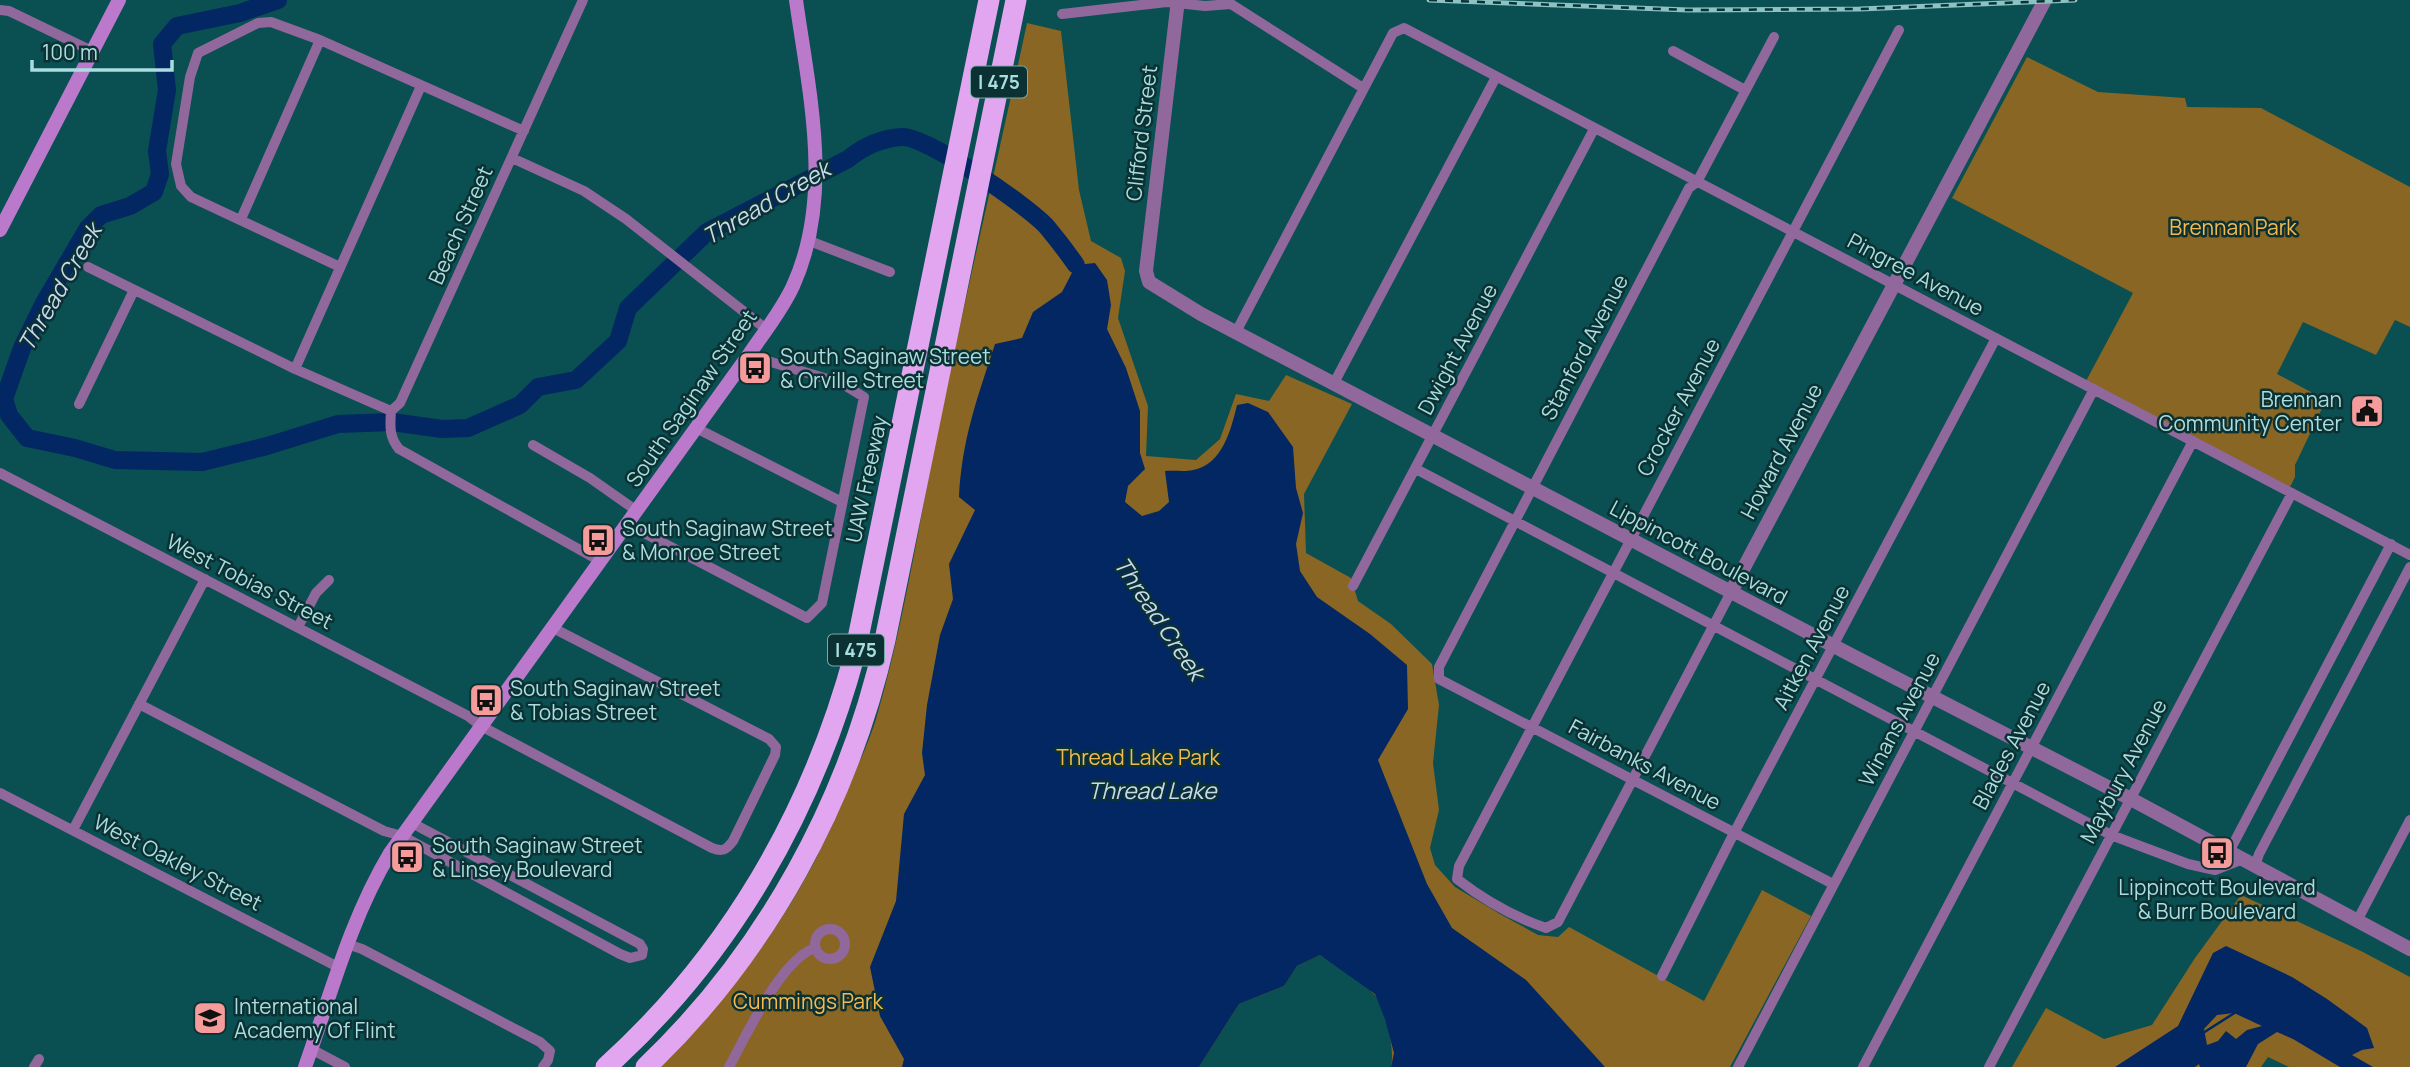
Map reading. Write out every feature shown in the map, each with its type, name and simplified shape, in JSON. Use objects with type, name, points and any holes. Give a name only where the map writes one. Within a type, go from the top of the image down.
[{"type":"highway","name":"UAW Freeway","points":[[606,1067],[683,989],[741,911],[793,822],[825,749],[855,653],[989,0]]},
{"type":"highway","name":"I 475","points":[[646,1067],[710,998],[760,932],[812,844],[851,758],[870,701],[885,640],[1016,0]]},
{"type":"main road","points":[[0,230],[119,0]]},
{"type":"main road","name":"South Saginaw Street","points":[[305,1067],[338,967],[367,893],[402,836],[750,353],[794,283],[807,240],[815,193],[815,154],[796,0]]},
{"type":"street","name":"Beach Street","points":[[583,0],[400,403],[391,411],[390,431],[399,449],[600,561]]},
{"type":"street","name":"Howard Avenue","points":[[1558,922],[2045,0]]},
{"type":"street","points":[[1062,13],[1178,1],[1205,6],[1231,4],[1363,88],[1236,332]]},
{"type":"street","name":"Clifford Street","points":[[1146,271],[1178,1]]},
{"type":"street","points":[[0,10],[9,11],[94,52]]},
{"type":"street","points":[[341,267],[191,197],[181,186],[176,164],[194,61],[198,53],[258,23],[271,22],[320,40],[524,131]]},
{"type":"street","name":"Pingree Avenue","points":[[1363,88],[1392,33],[1404,28],[2410,555]]},
{"type":"street","name":"Crocker Avenue","points":[[1558,922],[1546,928],[1521,919],[1457,879],[1459,866],[1899,30]]},
{"type":"street","name":"Stanford Avenue","points":[[1439,679],[1439,667],[1514,521],[1689,188],[1697,182],[1774,37]]},
{"type":"street","points":[[242,219],[320,40]]},
{"type":"street","points":[[1673,51],[1745,90]]},
{"type":"street","points":[[1334,383],[1496,76]]},
{"type":"street","points":[[295,369],[421,86]]},
{"type":"street","name":"Dwight Avenue","points":[[1353,586],[1594,129]]},
{"type":"street","points":[[512,158],[584,191],[626,219],[766,329]]},
{"type":"street","points":[[807,240],[890,272]]},
{"type":"street","points":[[88,267],[295,369],[391,411]]},
{"type":"street","name":"Lippincott Boulevard","points":[[1146,271],[1150,282],[1170,297],[1630,540],[2129,797],[2410,949]]},
{"type":"street","points":[[79,404],[134,289]]},
{"type":"street","name":"Aitken Avenue","points":[[1662,975],[1734,833],[1996,338]]},
{"type":"street","points":[[627,524],[807,618],[822,603],[864,397],[841,383],[761,359],[750,353]]},
{"type":"street","name":"Winans Avenue","points":[[1738,1067],[2094,389]]},
{"type":"street","points":[[695,428],[842,502]]},
{"type":"street","name":"Blades Avenue","points":[[1863,1067],[2193,441]]},
{"type":"street","points":[[533,445],[590,478],[637,511]]},
{"type":"street","points":[[1416,469],[2111,835],[2188,864],[2215,870],[2249,863],[2259,854],[2410,567]]},
{"type":"street","name":"West Tobias Street","points":[[0,472],[468,716],[481,726],[712,848],[721,851],[727,849],[775,754],[776,747],[769,738],[554,628]]},
{"type":"street","name":"Maybury Avenue","points":[[1989,1067],[2129,797],[2292,493]]},
{"type":"street","points":[[2229,852],[2391,544]]},
{"type":"street","points":[[73,830],[205,579]]},
{"type":"street","points":[[298,627],[317,593],[329,580]]},
{"type":"street","name":"Fairbanks Avenue","points":[[1439,679],[1833,884]]},
{"type":"street","points":[[139,704],[384,831],[402,836],[630,958],[642,955],[640,944],[542,894],[412,822]]},
{"type":"street","name":"West Oakley Street","points":[[0,793],[338,967]]},
{"type":"street","points":[[2357,921],[2410,820]]},
{"type":"street","points":[[534,908],[542,894]]},
{"type":"street","points":[[347,944],[362,949],[544,1045],[550,1051],[543,1067]]},
{"type":"street","points":[[730,1067],[777,985],[800,957],[816,948]]},
{"type":"street","points":[[311,1049],[345,1067]]},
{"type":"green space","name":"Thread Lake","points":[[1027,23],[1061,31],[1079,190],[1091,241],[1121,258],[1125,271],[1118,318],[1148,406],[1146,456],[1196,460],[1220,439],[1236,394],[1269,401],[1286,375],[1352,404],[1304,494],[1306,553],[1351,578],[1358,601],[1391,624],[1432,664],[1439,705],[1433,763],[1439,810],[1430,848],[1435,865],[1455,887],[1538,935],[1558,937],[1569,927],[1704,1001],[1762,890],[1811,916],[1730,1067],[1391,1067],[1391,1040],[1378,1000],[1363,984],[1320,955],[1297,966],[1284,986],[1239,1004],[1199,1067],[661,1067],[748,967],[795,896],[835,819],[874,726],[904,606],[951,366]]},
{"type":"green space","name":"Brennan Park","points":[[2027,57],[2098,92],[2185,98],[2187,107],[2261,108],[2410,187],[2410,327],[2395,320],[2376,355],[2303,322],[2277,374],[2326,400],[2295,465],[2295,477],[2290,487],[2086,381],[2133,293],[1952,198]]},
{"type":"green space","points":[[2241,895],[2410,977],[2410,1067],[2289,1067],[2268,1057],[2261,1067],[2012,1067],[2046,1008],[2104,1039],[2152,1025],[2195,958]]},
{"type":"water","name":"Thread Lake","points":[[1095,263],[1107,280],[1111,305],[1107,329],[1126,368],[1140,411],[1140,453],[1145,469],[1128,486],[1125,502],[1142,516],[1159,511],[1169,502],[1165,471],[1193,470],[1211,461],[1224,445],[1237,405],[1248,403],[1268,412],[1293,447],[1296,488],[1303,513],[1296,544],[1300,571],[1317,597],[1370,634],[1407,665],[1408,709],[1378,760],[1427,884],[1452,928],[1526,980],[1605,1067],[1391,1067],[1394,1053],[1375,994],[1320,955],[1297,966],[1284,986],[1239,1004],[1199,1067],[902,1067],[904,1059],[880,1016],[870,967],[896,901],[904,814],[925,775],[922,753],[927,705],[940,635],[953,599],[949,564],[975,510],[959,497],[967,438],[995,344],[1022,338],[1033,312],[1062,292],[1076,265]]},
{"type":"water","points":[[2226,946],[2292,977],[2327,999],[2367,1028],[2374,1048],[2352,1055],[2373,1067],[2340,1067],[2277,1032],[2258,1044],[2246,1067],[2200,1067],[2199,1064],[2195,1067],[2115,1067],[2178,1026],[2213,953]],"holes":[[[2234,1013],[2262,1026],[2247,1030],[2236,1039],[2226,1031],[2218,1041],[2207,1045],[2204,1029],[2217,1015]]]},
{"type":"waterway","name":"Thread Creek","points":[[278,0],[240,13],[177,26],[162,44],[167,90],[157,151],[160,174],[154,192],[130,206],[101,215],[88,228],[44,303],[22,348],[4,399],[9,415],[27,438],[115,460],[202,462],[338,424],[392,422],[442,429],[468,428],[520,405],[538,387],[576,380],[618,341],[628,308],[707,232],[866,147],[894,138],[915,140],[933,148],[999,189],[1047,227],[1076,265]]},
{"type":"waterway","name":"Thread Creek","points":[[2203,1033],[2236,1012]]},
{"type":"railway","points":[[1429,0],[1688,10],[1860,9],[2075,0]]},
{"type":"place","name":"South Saginaw Street & Orville Street","points":[[755,368]]},
{"type":"place","name":"Brennan Community Center","points":[[2367,411]]},
{"type":"place","name":"South Saginaw Street & Monroe Street","points":[[598,540]]},
{"type":"place","name":"South Saginaw Street & Tobias Street","points":[[486,700]]},
{"type":"place","name":"Lippincott Boulevard & Burr Boulevard","points":[[2217,853]]},
{"type":"place","name":"South Saginaw Street & Linsey Boulevard","points":[[407,857]]},
{"type":"place","name":"International Academy Of Flint","points":[[210,1018]]},
{"type":"park label","name":"Thread Lake Park","points":[[1138,757]]},
{"type":"park label","name":"Cummings Park","points":[[808,1001]]}]
